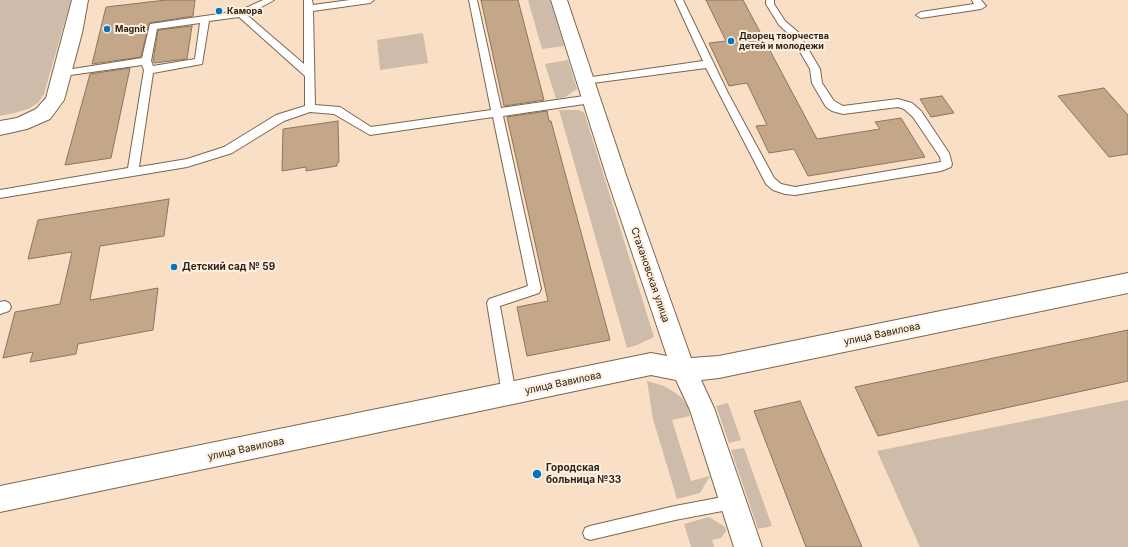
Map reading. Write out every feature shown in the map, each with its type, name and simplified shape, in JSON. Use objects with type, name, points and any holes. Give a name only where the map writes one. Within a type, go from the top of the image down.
[{"type":"street","points":[[0,128],[20,124],[43,114],[55,100],[63,73],[80,0]]},
{"type":"street","name":"Стахановская улица","points":[[559,0],[588,90],[684,370],[702,408],[748,547]]},
{"type":"street","name":"улица Вавилова","points":[[0,499],[651,364],[684,370],[719,367],[1128,283]]},
{"type":"lane","points":[[133,172],[153,26],[241,14],[270,0]]},
{"type":"lane","points":[[310,108],[308,4],[370,0]]},
{"type":"lane","points":[[473,0],[535,289],[493,303],[509,394]]},
{"type":"lane","points":[[679,0],[709,64],[770,181],[777,187],[795,191],[941,167],[946,164],[945,156],[917,114],[908,106],[898,103],[843,110],[830,104],[817,83],[815,69],[812,63],[795,34],[782,23],[772,8],[770,0]]},
{"type":"lane","points":[[921,15],[981,6],[976,0]]},
{"type":"lane","points":[[241,14],[309,74]]},
{"type":"lane","points":[[63,73],[199,62],[205,19]]},
{"type":"lane","points":[[0,194],[187,164],[228,150],[280,118],[310,108],[336,110],[370,131],[498,113],[588,90],[709,64]]},
{"type":"lane","points":[[590,533],[675,513],[733,502]]},
{"type":"shaded area","points":[[0,0],[71,0],[44,94],[38,103],[28,109],[0,116]]},
{"type":"shaded area","points":[[528,0],[550,0],[564,46],[542,49]]},
{"type":"shaded area","points":[[423,33],[428,63],[380,70],[377,40]]},
{"type":"shaded area","points":[[568,60],[577,89],[565,97],[556,99],[545,64]]},
{"type":"shaded area","points":[[559,110],[578,110],[584,112],[654,337],[637,345],[627,348]]},
{"type":"shaded area","points":[[647,381],[664,386],[674,392],[682,398],[688,407],[690,416],[672,420],[691,481],[710,476],[700,493],[677,499],[653,419]]},
{"type":"shaded area","points":[[1128,400],[1128,547],[920,547],[877,451]]},
{"type":"shaded area","points":[[728,403],[741,440],[729,443],[716,406]]},
{"type":"shaded area","points":[[744,448],[772,526],[758,529],[731,450]]},
{"type":"shaded area","points":[[709,517],[725,527],[726,531],[721,538],[712,540],[714,547],[691,547],[684,524]]},
{"type":"building","points":[[166,0],[195,0],[193,16],[149,23],[141,57],[92,64],[106,7]]},
{"type":"building","points":[[481,0],[518,0],[544,100],[504,106]]},
{"type":"building","points":[[706,0],[743,0],[817,139],[880,129],[875,122],[901,118],[925,157],[808,176],[794,149],[769,153],[756,126],[767,125],[747,83],[729,86],[709,43],[726,41]]},
{"type":"building","points":[[192,26],[187,59],[154,63],[153,61],[158,30]]},
{"type":"building","points":[[130,68],[111,158],[65,165],[90,74]]},
{"type":"building","points":[[1104,88],[1128,115],[1128,154],[1109,157],[1058,96]]},
{"type":"building","points":[[942,96],[954,113],[931,117],[920,99]]},
{"type":"building","points":[[547,111],[549,121],[551,121],[610,340],[527,356],[517,307],[548,301],[507,117]]},
{"type":"building","points":[[338,121],[339,162],[337,163],[337,166],[306,171],[306,167],[282,171],[283,129]]},
{"type":"building","points":[[169,199],[164,236],[100,246],[90,300],[158,288],[153,330],[78,344],[76,354],[30,362],[33,352],[3,358],[15,312],[60,304],[72,252],[28,259],[38,220]]},
{"type":"building","points":[[1128,330],[1128,381],[878,436],[855,387]]},
{"type":"building","points":[[800,401],[862,547],[806,547],[754,411]]},
{"type":"place","name":"Камора","points":[[219,11]]},
{"type":"place","name":"Magnit","points":[[107,29]]},
{"type":"place","name":"Дворец творчества детей и молодежи","points":[[731,41]]},
{"type":"place","name":"Детский сад № 59","points":[[174,267]]},
{"type":"place","name":"Городская больница №33","points":[[537,474]]}]
